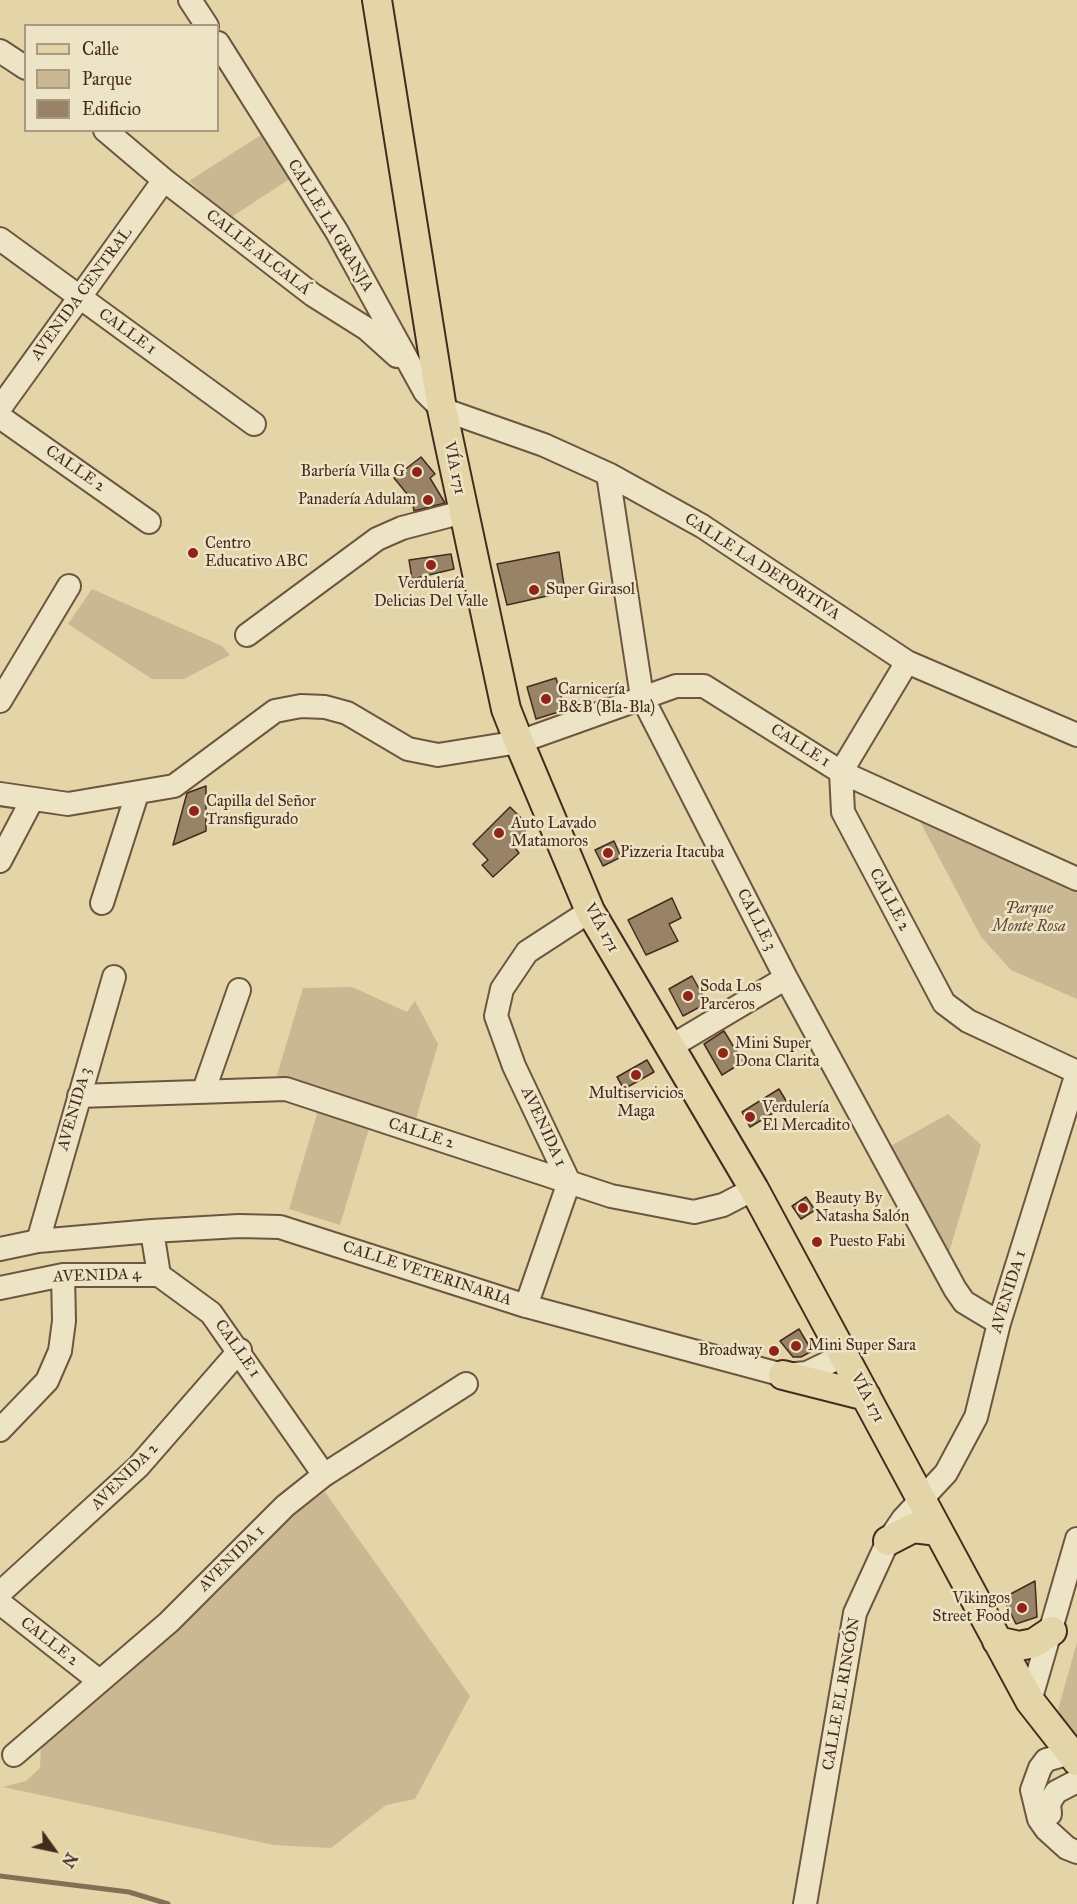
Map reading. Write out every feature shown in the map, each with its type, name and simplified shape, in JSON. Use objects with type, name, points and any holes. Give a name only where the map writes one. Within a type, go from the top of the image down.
[{"type":"main road","name":"VÍA 171","points":[[377,0],[442,409],[506,709],[519,742],[590,911],[754,1189],[1030,1701],[1074,1757]]},
{"type":"main road","points":[[783,1375],[866,1396]]},
{"type":"main road","points":[[888,1541],[914,1528],[938,1531]]},
{"type":"main road","points":[[997,1641],[1019,1646],[1034,1643],[1052,1631]]},
{"type":"street","points":[[190,0],[206,24]]},
{"type":"street","name":"CALLE LA GRANJA","points":[[219,45],[331,222],[425,392],[442,409]]},
{"type":"street","points":[[0,51],[24,67]]},
{"type":"street","name":"CALLE ALCALÁ","points":[[107,132],[164,180],[338,311],[368,329],[413,372]]},
{"type":"street","name":"AVENIDA CENTRAL","points":[[0,408],[164,180]]},
{"type":"street","name":"CALLE 1","points":[[0,239],[254,424]]},
{"type":"street","points":[[338,311],[360,305],[368,289]]},
{"type":"street","name":"CALLE LA DEPORTIVA","points":[[442,409],[544,445],[608,474],[702,526],[907,662],[1077,735]]},
{"type":"street","name":"CALLE 2","points":[[0,417],[149,522]]},
{"type":"street","name":"CALLE 3","points":[[608,474],[642,697],[786,978],[955,1289],[964,1302],[999,1323]]},
{"type":"street","points":[[247,635],[377,539],[402,528],[463,512]]},
{"type":"street","points":[[0,701],[69,586]]},
{"type":"street","points":[[841,772],[907,662]]},
{"type":"street","name":"CALLE 1","points":[[0,794],[68,804],[174,786],[275,711],[301,706],[325,707],[347,713],[408,749],[438,755],[519,742],[676,686],[704,686],[841,772],[1077,879]]},
{"type":"street","name":"CALLE 2","points":[[841,772],[843,812],[944,1003],[968,1022],[1077,1072]]},
{"type":"street","points":[[102,903],[137,794]]},
{"type":"street","points":[[0,861],[32,800]]},
{"type":"street","name":"AVENIDA 1","points":[[526,1306],[569,1182],[514,1066],[496,1016],[502,989],[527,952],[590,911]]},
{"type":"street","name":"AVENIDA 3","points":[[38,1241],[114,977]]},
{"type":"street","points":[[670,1047],[786,978]]},
{"type":"street","points":[[204,1090],[239,990]]},
{"type":"street","name":"AVENIDA 1","points":[[920,1499],[946,1473],[976,1417],[999,1323],[1077,1072]]},
{"type":"street","name":"CALLE 2","points":[[79,1096],[285,1089],[611,1196],[694,1212],[723,1205],[754,1189]]},
{"type":"street","name":"CALLE VETERINARIA","points":[[0,1249],[38,1241],[152,1231],[239,1226],[280,1227],[526,1306],[783,1375],[807,1373],[844,1355]]},
{"type":"street","points":[[152,1231],[159,1275]]},
{"type":"street","points":[[0,1430],[47,1381],[60,1351],[64,1321],[63,1275]]},
{"type":"street","name":"AVENIDA 4","points":[[0,1287],[63,1275],[159,1275]]},
{"type":"street","name":"CALLE 1","points":[[159,1275],[211,1313],[240,1350],[324,1475]]},
{"type":"street","name":"AVENIDA 2","points":[[0,1593],[138,1467],[240,1350]]},
{"type":"street","name":"AVENIDA 1","points":[[14,1755],[98,1680],[169,1622],[285,1506],[324,1475],[466,1384]]},
{"type":"street","name":"CALLE EL RINCÓN","points":[[806,1904],[855,1613],[888,1541],[920,1499]]},
{"type":"street","points":[[1030,1701],[1077,1539]]},
{"type":"street","name":"CALLE 2","points":[[0,1603],[98,1680]]},
{"type":"street","points":[[1074,1757],[1046,1760],[1040,1768],[1032,1790],[1039,1819],[1046,1829],[1067,1848],[1077,1852]]},
{"type":"street","points":[[1050,1814],[1049,1803],[1056,1792],[1077,1781]]},
{"type":"green space","points":[[264,133],[291,178],[230,218],[189,181]]},
{"type":"green space","points":[[92,589],[222,646],[230,655],[184,679],[152,679],[68,624]]},
{"type":"green space","name":"Parque Monte Rosa","points":[[916,814],[1077,888],[1077,999],[1011,970],[981,937]]},
{"type":"green space","points":[[352,987],[407,1012],[415,1001],[438,1044],[416,1119],[309,1086],[275,1082],[303,988]]},
{"type":"green space","points":[[319,1107],[371,1122],[340,1225],[289,1209]]},
{"type":"green space","points":[[948,1114],[981,1145],[948,1256],[887,1148]]},
{"type":"green space","points":[[325,1492],[470,1696],[415,1799],[386,1805],[331,1848],[274,1845],[3,1787],[26,1781],[40,1768],[41,1747],[219,1591],[290,1516]]},
{"type":"green space","points":[[1077,1642],[1077,1738],[1057,1713]]},
{"type":"building","points":[[421,457],[435,474],[430,478],[445,503],[414,511],[412,500],[394,478]]},
{"type":"building","points":[[559,552],[565,592],[507,605],[497,564]]},
{"type":"building","name":"Verdulería Delicias Del Valle","points":[[451,554],[454,569],[412,579],[409,560]]},
{"type":"building","name":"Carnicería B&B (Bla-Bla)","points":[[556,678],[565,710],[536,719],[527,687]]},
{"type":"building","name":"Capilla del Señor Transfigurado","points":[[206,786],[206,831],[173,845],[187,793]]},
{"type":"building","name":"Auto Lavado Matamoros","points":[[510,807],[526,823],[525,832],[513,845],[519,853],[493,877],[482,865],[488,860],[473,844]]},
{"type":"building","name":"Pizzeria Itacuba","points":[[614,841],[621,857],[603,866],[595,850]]},
{"type":"building","points":[[672,898],[681,918],[669,924],[678,941],[646,955],[628,920]]},
{"type":"building","name":"Soda Los Parceros","points":[[692,976],[707,1003],[683,1016],[669,989]]},
{"type":"building","name":"Mini Super Dona Clarita","points":[[724,1031],[743,1062],[722,1075],[704,1044]]},
{"type":"building","name":"Multiservicios Maga","points":[[647,1060],[654,1072],[624,1089],[617,1077]]},
{"type":"building","points":[[779,1089],[788,1104],[750,1127],[742,1112]]},
{"type":"building","name":"Beauty By Natasha Salón","points":[[806,1197],[815,1210],[801,1219],[792,1206]]},
{"type":"building","name":"Mini Super Sara","points":[[799,1329],[812,1351],[801,1357],[793,1357],[780,1341]]},
{"type":"building","name":"Vikingos Street Food","points":[[1035,1581],[1037,1617],[1016,1624],[1003,1598]]},
{"type":"waterway","points":[[0,1876],[129,1892],[168,1904]]},
{"type":"place","name":"Barbería Villa G","points":[[417,472]]},
{"type":"place","name":"Panadería Adulam","points":[[428,500]]},
{"type":"place","name":"Centro Educativo ABC","points":[[193,553]]},
{"type":"place","name":"Verdulería Delicias Del Valle","points":[[431,565]]},
{"type":"place","name":"Super Girasol","points":[[534,590]]},
{"type":"place","name":"Carnicería B&B (Bla-Bla)","points":[[546,699]]},
{"type":"place","name":"Capilla del Señor Transfigurado","points":[[194,811]]},
{"type":"place","name":"Auto Lavado Matamoros","points":[[499,833]]},
{"type":"place","name":"Pizzeria Itacuba","points":[[608,853]]},
{"type":"place","name":"Soda Los Parceros","points":[[688,996]]},
{"type":"place","name":"Mini Super Dona Clarita","points":[[723,1053]]},
{"type":"place","name":"Multiservicios Maga","points":[[636,1075]]},
{"type":"place","name":"Verdulería El Mercadito","points":[[750,1117]]},
{"type":"place","name":"Beauty By Natasha Salón","points":[[803,1208]]},
{"type":"place","name":"Puesto Fabi","points":[[817,1242]]},
{"type":"place","name":"Mini Super Sara","points":[[796,1346]]},
{"type":"place","name":"Broadway","points":[[774,1351]]},
{"type":"place","name":"Vikingos Street Food","points":[[1022,1608]]}]
